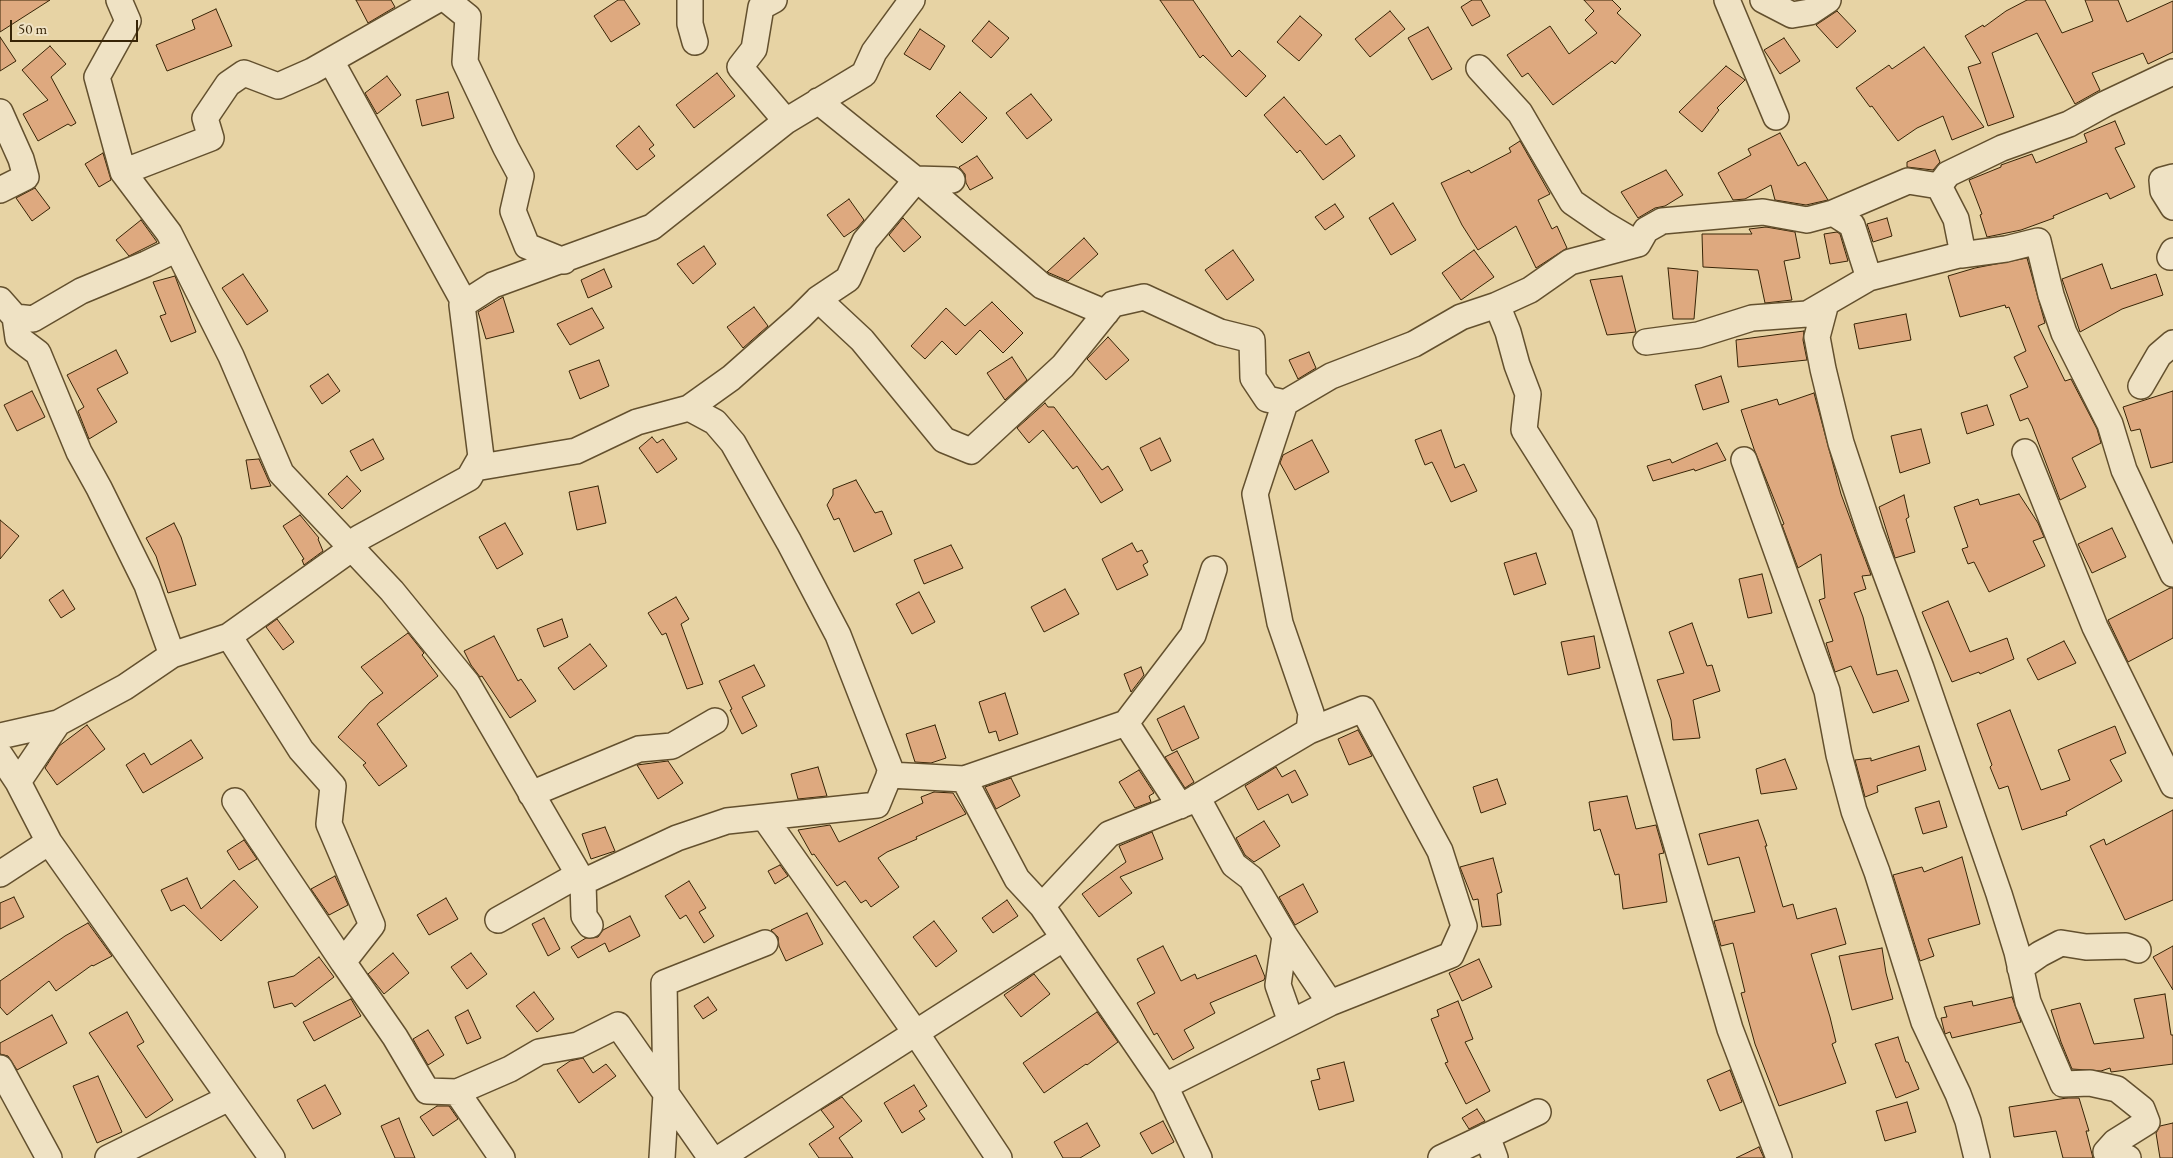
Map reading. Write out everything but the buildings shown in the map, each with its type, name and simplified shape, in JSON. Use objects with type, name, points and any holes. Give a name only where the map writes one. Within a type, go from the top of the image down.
[{"type":"street","points":[[119,0],[128,21],[97,76],[123,172],[169,233],[231,356],[281,473],[392,591],[467,683],[580,878],[584,916],[590,925]]},
{"type":"street","points":[[123,172],[211,138],[205,118],[228,84],[244,73],[278,86],[331,61],[437,0]]},
{"type":"street","points":[[447,0],[468,16],[465,62],[521,176],[514,211],[527,246],[564,261]]},
{"type":"street","points":[[690,0],[690,24],[695,42]]},
{"type":"street","points":[[774,0],[761,7],[754,49],[740,67],[786,121]]},
{"type":"street","points":[[0,736],[58,723],[125,687],[172,655],[229,636],[351,549],[359,538],[469,478],[481,457],[462,305],[493,285],[564,261],[652,227],[786,121],[864,74],[874,52],[912,0]]},
{"type":"street","points":[[1728,0],[1776,117]]},
{"type":"street","points":[[1763,0],[1792,15],[1810,12],[1828,0]]},
{"type":"street","points":[[331,61],[464,304]]},
{"type":"street","points":[[1479,68],[1520,113],[1572,202],[1638,244]]},
{"type":"street","points":[[1939,186],[1948,174],[2002,148],[2069,124],[2105,104],[2173,72]]},
{"type":"street","points":[[818,102],[917,179],[1042,286],[1106,313]]},
{"type":"street","points":[[0,112],[21,158],[26,177],[0,190]]},
{"type":"street","points":[[2173,176],[2162,180],[2163,191],[2173,207]]},
{"type":"street","points":[[917,179],[952,180]]},
{"type":"street","points":[[475,468],[576,451],[637,422],[689,408],[731,378],[818,299],[848,279],[865,240],[917,179]]},
{"type":"street","points":[[1309,732],[1310,713],[1280,623],[1256,494],[1286,403],[1331,376],[1414,344],[1461,317],[1497,305],[1530,290],[1570,262],[1638,244],[1646,230],[1662,221],[1764,212],[1807,220],[1833,213],[1908,181],[1939,186]]},
{"type":"street","points":[[1939,186],[1956,219],[1963,254],[1961,255]]},
{"type":"street","points":[[1833,213],[1852,226],[1870,278]]},
{"type":"street","points":[[1646,342],[1698,334],[1752,318],[1807,314],[1870,278],[1961,255],[2006,249],[2038,241],[2064,332],[2110,424],[2124,470],[2173,574]]},
{"type":"street","points":[[172,655],[147,585],[79,452],[38,352],[18,338],[16,312],[81,291],[146,264],[176,248]]},
{"type":"street","points":[[818,299],[862,340],[944,440],[971,451],[1063,366],[1113,304],[1144,297],[1220,332],[1252,340],[1253,378],[1267,399],[1286,403]]},
{"type":"street","points":[[1826,303],[1818,337],[1823,369],[1842,443],[1870,531],[1921,668],[1999,894],[2028,1002],[2063,1084],[2090,1083],[2118,1089],[2142,1109],[2147,1122],[2115,1142],[2106,1152],[2128,1158]]},
{"type":"street","points":[[1497,305],[1508,332],[1517,366],[1528,394],[1524,430],[1584,524],[1730,1029],[1779,1158]]},
{"type":"street","points":[[2141,386],[2159,355],[2173,343]]},
{"type":"street","points":[[498,920],[580,878],[677,838],[727,821],[877,805],[891,771],[838,635],[734,443],[715,422],[689,408]]},
{"type":"street","points":[[2025,452],[2095,627],[2173,785]]},
{"type":"street","points":[[1744,460],[1828,691],[1839,755],[1854,811],[1877,872],[1924,1022],[1958,1094],[1968,1121],[1977,1158]]},
{"type":"street","points":[[889,775],[964,779],[1126,723],[1193,634],[1214,569]]},
{"type":"street","points":[[229,636],[301,750],[333,786],[329,824],[372,925],[343,962]]},
{"type":"street","points":[[1042,906],[1109,834],[1188,801],[1309,732],[1363,709],[1440,851],[1464,926],[1451,955],[1330,1003],[1165,1086]]},
{"type":"street","points":[[531,794],[640,749],[672,746],[715,722]]},
{"type":"street","points":[[18,782],[58,723]]},
{"type":"street","points":[[1126,723],[1188,801],[1234,865],[1251,878],[1285,936],[1330,1003]]},
{"type":"street","points":[[0,755],[18,782],[49,842],[272,1158]]},
{"type":"street","points":[[964,779],[1017,879],[1042,906],[1165,1086],[1199,1158]]},
{"type":"street","points":[[235,801],[395,1036],[427,1091],[457,1092],[510,1069],[539,1052],[578,1045],[618,1024],[711,1158]]},
{"type":"street","points":[[764,816],[916,1033],[999,1158]]},
{"type":"street","points":[[0,874],[49,842]]},
{"type":"street","points":[[1285,936],[1278,985],[1291,1022]]},
{"type":"street","points":[[720,1158],[1064,938]]},
{"type":"street","points":[[662,1158],[666,1094],[664,983],[765,943]]},
{"type":"street","points":[[2020,968],[2040,954],[2061,943],[2086,947],[2126,946],[2138,950]]},
{"type":"street","points":[[0,1068],[49,1158]]},
{"type":"street","points":[[457,1092],[502,1158]]},
{"type":"street","points":[[108,1158],[229,1098]]},
{"type":"street","points":[[1441,1158],[1491,1147],[1538,1112]]}]
